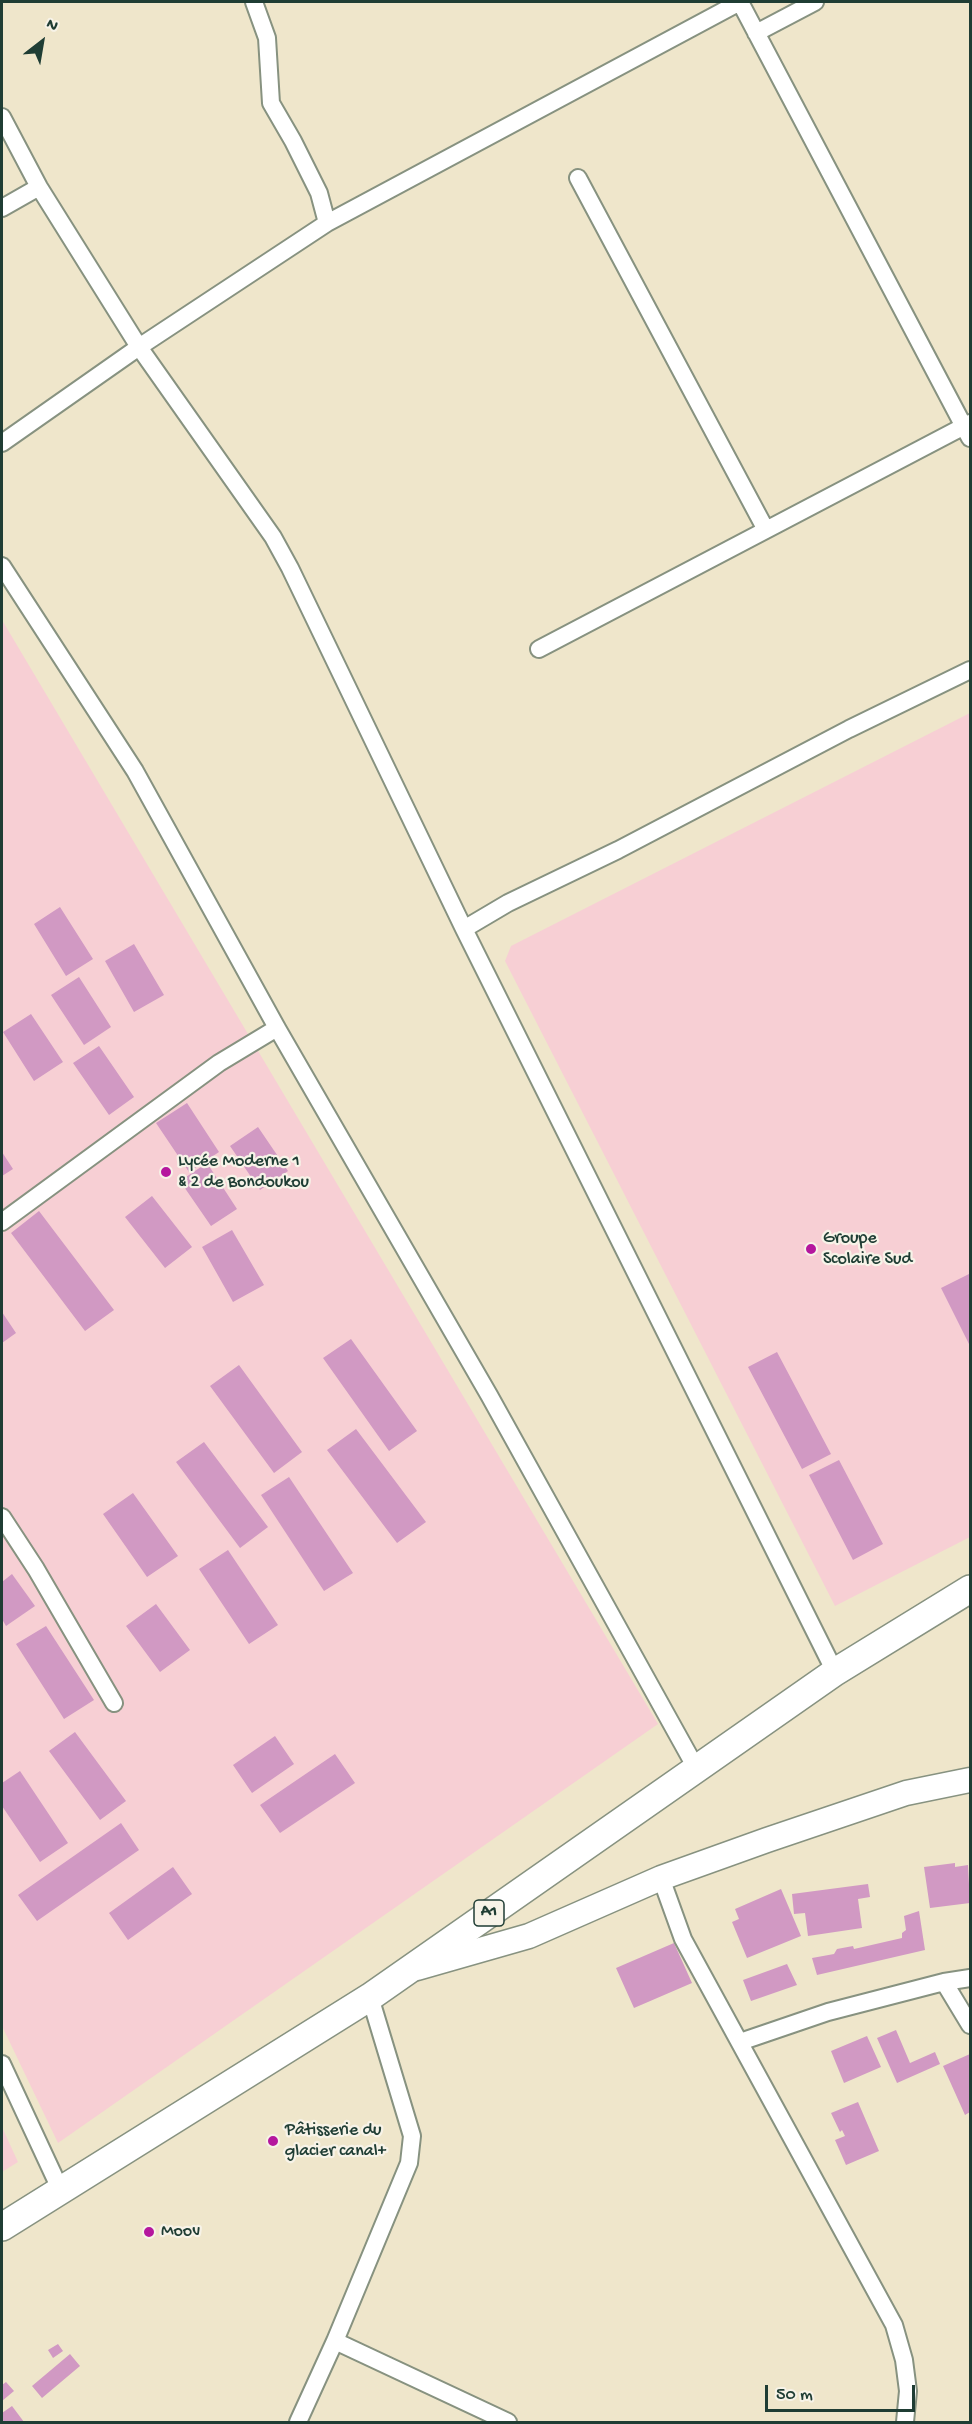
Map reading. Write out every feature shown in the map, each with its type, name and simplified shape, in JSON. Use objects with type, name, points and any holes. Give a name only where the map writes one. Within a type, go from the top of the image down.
[{"type":"main road","name":"A1","points":[[2,2227],[370,1997],[835,1672],[970,1589]]},
{"type":"street","points":[[254,2],[267,38],[271,103],[319,193],[327,223]]},
{"type":"street","points":[[2,443],[139,347],[327,223],[740,2],[968,429],[766,530],[539,649]]},
{"type":"street","points":[[756,33],[815,2]]},
{"type":"street","points":[[2,117],[39,187],[139,347],[273,537],[464,928],[835,1672]]},
{"type":"street","points":[[578,178],[766,530]]},
{"type":"street","points":[[2,208],[39,187]]},
{"type":"street","points":[[2,566],[135,771],[277,1028],[489,1395],[696,1768]]},
{"type":"street","points":[[464,928],[508,903],[618,850],[849,729],[970,670]]},
{"type":"street","points":[[2,1222],[219,1063],[277,1028]]},
{"type":"street","points":[[2,1517],[36,1569],[114,1703]]},
{"type":"street","points":[[408,1971],[529,1936],[661,1878],[906,1793],[970,1780]]},
{"type":"street","points":[[661,1878],[683,1939],[894,2325],[904,2360],[908,2391],[905,2422]]},
{"type":"street","points":[[740,2042],[828,2012],[944,1982],[970,1978]]},
{"type":"street","points":[[944,1982],[970,2025]]},
{"type":"street","points":[[298,2422],[335,2341],[409,2163],[412,2136],[370,1997]]},
{"type":"street","points":[[2,2064],[61,2190]]},
{"type":"street","points":[[335,2341],[508,2422]]},
{"type":"shaded area","name":"Lycée Moderne 1 & 2 de Bondoukou","points":[[2,620],[658,1724],[58,2143],[2,2026]]},
{"type":"shaded area","name":"Groupe Scolaire Sud","points":[[970,713],[970,1537],[835,1606],[505,961],[511,946]]},
{"type":"shaded area","points":[[2,2127],[18,2162],[2,2172]]},
{"type":"building","points":[[60,907],[93,959],[66,976],[34,924]]},
{"type":"building","points":[[134,944],[164,995],[134,1012],[105,961]]},
{"type":"building","points":[[79,977],[111,1027],[84,1045],[51,995]]},
{"type":"building","points":[[31,1014],[63,1062],[34,1081],[3,1032]]},
{"type":"building","points":[[99,1046],[134,1097],[109,1115],[73,1063]]},
{"type":"building","points":[[187,1103],[219,1152],[189,1172],[156,1123]]},
{"type":"building","points":[[258,1127],[288,1171],[260,1190],[230,1146]]},
{"type":"building","points":[[2,1152],[13,1169],[2,1176]]},
{"type":"building","points":[[207,1163],[237,1209],[211,1226],[180,1181]]},
{"type":"building","points":[[152,1196],[192,1247],[165,1268],[125,1217]]},
{"type":"building","points":[[39,1211],[114,1310],[85,1331],[11,1233]]},
{"type":"building","points":[[232,1230],[264,1285],[233,1302],[202,1247]]},
{"type":"building","points":[[969,1274],[970,1276],[970,1346],[941,1288]]},
{"type":"building","points":[[2,1312],[16,1333],[2,1343]]},
{"type":"building","points":[[351,1339],[417,1431],[389,1451],[323,1358]]},
{"type":"building","points":[[777,1352],[831,1454],[802,1469],[748,1367]]},
{"type":"building","points":[[239,1365],[302,1452],[274,1473],[210,1386]]},
{"type":"building","points":[[356,1429],[426,1522],[397,1543],[327,1450]]},
{"type":"building","points":[[204,1442],[268,1527],[240,1548],[176,1462]]},
{"type":"building","points":[[839,1460],[883,1544],[853,1560],[809,1475]]},
{"type":"building","points":[[289,1477],[353,1573],[324,1591],[261,1495]]},
{"type":"building","points":[[133,1493],[178,1556],[147,1577],[103,1514]]},
{"type":"building","points":[[228,1550],[278,1625],[249,1644],[199,1569]]},
{"type":"building","points":[[12,1574],[35,1606],[6,1626],[2,1619],[2,1582]]},
{"type":"building","points":[[156,1604],[190,1650],[160,1672],[126,1626]]},
{"type":"building","points":[[46,1626],[94,1700],[64,1719],[16,1644]]},
{"type":"building","points":[[75,1732],[126,1801],[100,1820],[49,1751]]},
{"type":"building","points":[[275,1736],[294,1764],[252,1793],[233,1765]]},
{"type":"building","points":[[335,1754],[355,1783],[280,1833],[260,1805]]},
{"type":"building","points":[[20,1771],[68,1843],[40,1862],[2,1806],[2,1783]]},
{"type":"building","points":[[121,1823],[139,1850],[37,1921],[18,1895]]},
{"type":"building","points":[[955,1863],[955,1867],[968,1865],[970,1903],[930,1908],[924,1867]]},
{"type":"building","points":[[173,1867],[192,1894],[128,1940],[109,1913]]},
{"type":"building","points":[[868,1884],[870,1897],[858,1899],[862,1928],[808,1936],[805,1913],[794,1914],[792,1894]]},
{"type":"building","points":[[781,1889],[801,1936],[747,1958],[732,1922],[739,1919],[735,1909]]},
{"type":"building","points":[[919,1911],[925,1950],[817,1975],[812,1958],[834,1954],[837,1949],[853,1946],[854,1949],[902,1938],[902,1933],[906,1930],[904,1916]]},
{"type":"building","points":[[674,1943],[692,1983],[634,2008],[616,1968]]},
{"type":"building","points":[[787,1964],[797,1985],[751,2001],[743,1980]]},
{"type":"building","points":[[896,2030],[910,2063],[935,2052],[940,2064],[897,2083],[877,2038]]},
{"type":"building","points":[[867,2036],[881,2067],[844,2083],[831,2051]]},
{"type":"building","points":[[970,2054],[970,2112],[965,2115],[943,2066]]},
{"type":"building","points":[[858,2102],[879,2151],[846,2165],[835,2140],[845,2136],[842,2130],[840,2132],[831,2113]]},
{"type":"building","points":[[58,2344],[63,2351],[53,2358],[48,2350]]},
{"type":"building","points":[[70,2354],[80,2366],[42,2398],[32,2386]]},
{"type":"building","points":[[6,2382],[14,2391],[2,2401],[2,2385]]},
{"type":"building","points":[[12,2406],[24,2422],[2,2422],[2,2413]]},
{"type":"place","name":"Lycée Moderne 1 & 2 de Bondoukou","points":[[166,1172]]},
{"type":"place","name":"Groupe Scolaire Sud","points":[[811,1249]]},
{"type":"place","name":"Pâtisserie du glacier canal+","points":[[273,2141]]},
{"type":"place","name":"Moov","points":[[149,2232]]}]
